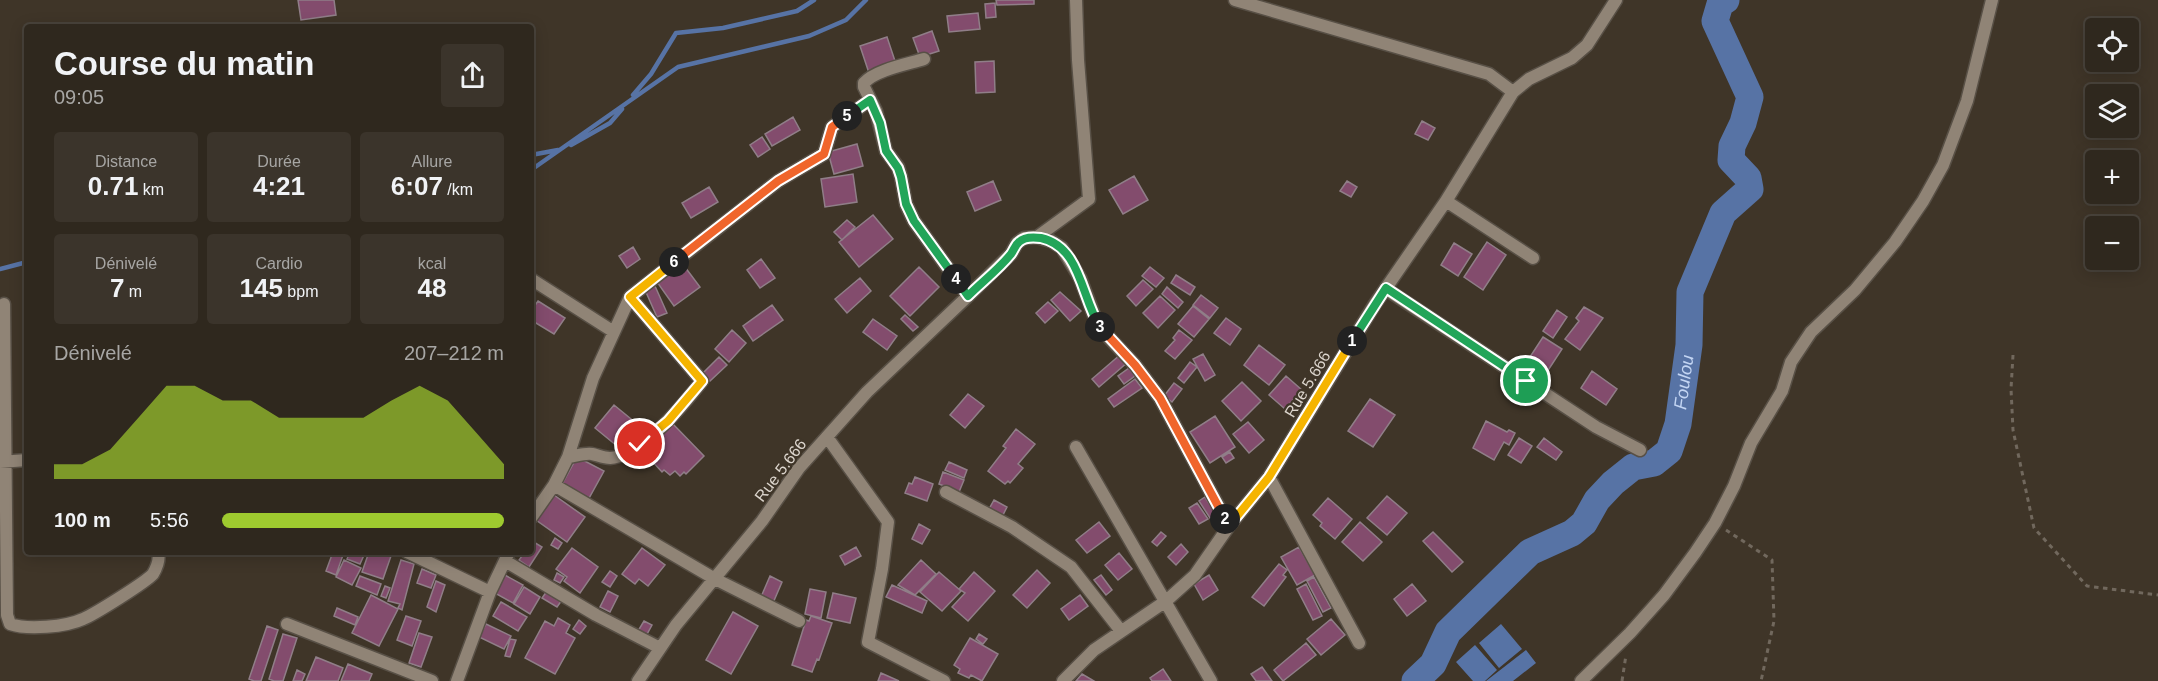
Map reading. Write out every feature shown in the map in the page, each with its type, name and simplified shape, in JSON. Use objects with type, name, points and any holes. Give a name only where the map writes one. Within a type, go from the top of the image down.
[{"type":"street","name":"Rue 5.666","points":[[638,681],[676,625],[762,521],[799,468],[867,392],[1011,254],[1017,243],[1024,238],[1037,237],[1089,199],[1078,60],[1076,0]]},
{"type":"street","points":[[1235,0],[1488,74],[1513,92]]},
{"type":"street","name":"Rue 5.666","points":[[1063,681],[1094,650],[1166,601],[1195,575],[1229,526],[1269,477],[1386,288],[1446,201],[1513,92],[1528,79],[1580,52],[1616,0]]},
{"type":"street","points":[[1581,681],[1630,633],[1664,595],[1695,553],[1715,523],[1734,486],[1751,443],[1782,391],[1791,362],[1811,332],[1855,290],[1895,242],[1923,201],[1943,165],[1967,101],[1992,0]]},
{"type":"street","points":[[924,59],[867,79],[864,87],[880,123],[886,151],[898,168],[906,204],[914,221],[968,296]]},
{"type":"street","points":[[534,514],[554,485],[568,457],[593,378],[630,297],[778,181],[824,154],[832,127],[870,100]]},
{"type":"street","points":[[1446,201],[1533,258]]},
{"type":"street","points":[[1037,237],[1051,241],[1062,248],[1080,278],[1098,326],[1135,365],[1160,398],[1229,526]]},
{"type":"street","points":[[534,281],[614,332]]},
{"type":"street","points":[[1386,288],[1596,427],[1640,450]]},
{"type":"street","points":[[568,457],[589,453],[610,458],[640,444],[668,421],[702,381],[630,297]]},
{"type":"street","points":[[4,304],[2,462],[7,615],[10,624],[55,626],[82,620],[152,574],[158,555]]},
{"type":"street","points":[[827,437],[888,522],[882,569],[868,642],[944,681]]},
{"type":"street","points":[[1076,447],[1210,681]]},
{"type":"street","points":[[2,462],[24,460]]},
{"type":"street","points":[[1269,477],[1359,643]]},
{"type":"street","points":[[554,485],[715,579],[799,621]]},
{"type":"street","points":[[946,492],[1011,527],[1071,567],[1121,631]]},
{"type":"street","points":[[413,555],[490,592]]},
{"type":"street","points":[[457,681],[490,592],[507,556],[596,615],[660,648]]},
{"type":"street","points":[[287,624],[432,681]]},
{"type":"path","points":[[2013,355],[2011,389],[2013,430],[2034,528],[2087,586],[2158,595]]},
{"type":"path","points":[[1715,523],[1772,560],[1774,621],[1761,681]]},
{"type":"water","points":[[1501,624],[1522,649],[1499,668],[1479,643]]},
{"type":"water","points":[[1475,645],[1497,670],[1485,681],[1473,681],[1456,662]]},
{"type":"water","points":[[1526,650],[1536,663],[1513,681],[1486,681]]},
{"type":"building","points":[[298,0],[334,0],[336,15],[301,20]]},
{"type":"building","points":[[996,0],[1034,0],[1034,4],[997,5]]},
{"type":"building","points":[[995,3],[996,17],[986,18],[985,4]]},
{"type":"building","points":[[978,13],[980,29],[949,32],[947,16]]},
{"type":"building","points":[[932,31],[939,51],[920,57],[913,38]]},
{"type":"building","points":[[887,37],[896,64],[869,73],[860,46]]},
{"type":"building","points":[[994,61],[995,92],[976,93],[975,62]]},
{"type":"building","points":[[793,117],[800,130],[772,146],[765,134]]},
{"type":"building","points":[[1422,121],[1435,128],[1428,140],[1415,134]]},
{"type":"building","points":[[762,137],[770,149],[758,157],[750,145]]},
{"type":"building","points":[[857,144],[863,166],[834,174],[828,152]]},
{"type":"building","points":[[853,174],[857,202],[825,207],[821,179]]},
{"type":"building","points":[[1134,176],[1148,200],[1123,214],[1109,190]]},
{"type":"building","points":[[993,181],[1001,200],[975,211],[967,192]]},
{"type":"building","points":[[1347,181],[1357,187],[1351,197],[1340,191]]},
{"type":"building","points":[[709,187],[718,202],[691,218],[682,203]]},
{"type":"building","points":[[873,215],[893,239],[859,267],[839,242]]},
{"type":"building","points":[[847,220],[855,227],[842,240],[834,232]]},
{"type":"building","points":[[1487,242],[1506,255],[1483,290],[1464,277]]},
{"type":"building","points":[[1454,243],[1472,254],[1458,276],[1441,265]]},
{"type":"building","points":[[633,247],[640,259],[627,268],[619,256]]},
{"type":"building","points":[[761,259],[775,278],[760,288],[747,270]]},
{"type":"building","points":[[682,263],[700,287],[674,306],[657,282]]},
{"type":"building","points":[[919,267],[939,287],[910,316],[890,296]]},
{"type":"building","points":[[1150,267],[1164,278],[1156,287],[1142,276]]},
{"type":"building","points":[[1176,275],[1195,287],[1190,295],[1171,283]]},
{"type":"building","points":[[860,278],[871,291],[847,313],[835,299]]},
{"type":"building","points":[[1143,280],[1153,289],[1136,306],[1127,296]]},
{"type":"building","points":[[655,286],[667,313],[657,317],[645,290]]},
{"type":"building","points":[[1167,287],[1183,302],[1178,308],[1162,294]]},
{"type":"building","points":[[1060,292],[1081,311],[1070,321],[1051,300]]},
{"type":"building","points":[[1201,295],[1218,308],[1210,318],[1193,305]]},
{"type":"building","points":[[1160,296],[1175,310],[1158,328],[1143,313]]},
{"type":"building","points":[[538,301],[565,318],[554,334],[534,322],[534,307]]},
{"type":"building","points":[[1048,302],[1058,311],[1045,323],[1036,313]]},
{"type":"building","points":[[772,305],[783,320],[753,341],[743,326]]},
{"type":"building","points":[[1193,306],[1209,319],[1194,337],[1178,324]]},
{"type":"building","points":[[1584,307],[1603,318],[1580,350],[1565,339],[1579,321],[1576,318]]},
{"type":"building","points":[[1557,310],[1567,317],[1553,338],[1543,331]]},
{"type":"building","points":[[905,315],[918,327],[913,331],[901,319]]},
{"type":"building","points":[[1226,318],[1241,329],[1230,345],[1214,333]]},
{"type":"building","points":[[873,319],[897,336],[887,350],[863,332]]},
{"type":"building","points":[[732,330],[746,343],[729,362],[715,349]]},
{"type":"building","points":[[1179,330],[1192,340],[1175,359],[1165,351],[1175,340],[1173,338]]},
{"type":"building","points":[[1543,337],[1562,349],[1545,375],[1526,363]]},
{"type":"building","points":[[1259,345],[1285,365],[1269,385],[1244,365]]},
{"type":"building","points":[[1121,354],[1128,362],[1099,387],[1092,379]]},
{"type":"building","points":[[1203,354],[1215,375],[1205,381],[1193,359]]},
{"type":"building","points":[[719,357],[727,365],[710,381],[702,374]]},
{"type":"building","points":[[1190,362],[1197,367],[1184,383],[1178,378]]},
{"type":"building","points":[[1129,368],[1135,376],[1124,384],[1118,376]]},
{"type":"building","points":[[1592,371],[1617,389],[1606,405],[1581,388]]},
{"type":"building","points":[[1286,376],[1302,390],[1285,409],[1269,395]]},
{"type":"building","points":[[1135,379],[1142,388],[1114,407],[1108,399]]},
{"type":"building","points":[[1242,382],[1261,401],[1241,421],[1222,401]]},
{"type":"building","points":[[1174,383],[1182,389],[1172,402],[1164,396]]},
{"type":"building","points":[[968,394],[984,406],[965,428],[950,415]]},
{"type":"building","points":[[1370,399],[1395,415],[1373,447],[1348,431]]},
{"type":"building","points":[[614,405],[636,423],[617,446],[595,428]]},
{"type":"building","points":[[1215,416],[1235,447],[1210,463],[1190,432]]},
{"type":"building","points":[[1486,421],[1507,432],[1509,430],[1515,433],[1509,445],[1504,442],[1494,460],[1473,448]]},
{"type":"building","points":[[1248,422],[1264,440],[1249,453],[1233,434]]},
{"type":"building","points":[[672,423],[704,456],[686,474],[684,472],[680,476],[675,471],[670,475],[664,470],[662,472],[650,459],[652,456],[646,449]]},
{"type":"building","points":[[1016,429],[1035,444],[1018,464],[1023,468],[1010,483],[1008,481],[1005,484],[988,471],[1006,448],[1003,446]]},
{"type":"building","points":[[1519,438],[1532,446],[1521,463],[1508,455]]},
{"type":"building","points":[[1544,438],[1562,452],[1556,460],[1537,447]]},
{"type":"building","points":[[1230,452],[1234,458],[1226,463],[1222,457]]},
{"type":"building","points":[[577,457],[604,471],[588,500],[561,486]]},
{"type":"building","points":[[949,462],[967,470],[964,478],[945,470]]},
{"type":"building","points":[[943,472],[964,480],[959,492],[939,484]]},
{"type":"building","points":[[915,477],[933,484],[927,501],[905,493],[909,483],[912,484]]},
{"type":"building","points":[[554,495],[585,517],[567,542],[536,520]]},
{"type":"building","points":[[1387,496],[1407,513],[1387,535],[1367,518]]},
{"type":"building","points":[[1205,497],[1216,514],[1210,518],[1199,501]]},
{"type":"building","points":[[1328,498],[1352,519],[1335,539],[1320,526],[1322,523],[1313,515]]},
{"type":"building","points":[[994,500],[1007,507],[1002,517],[989,509]]},
{"type":"building","points":[[1197,503],[1208,519],[1199,524],[1189,508]]},
{"type":"building","points":[[1099,522],[1110,536],[1087,553],[1076,540]]},
{"type":"building","points":[[1360,522],[1382,542],[1363,561],[1342,542]]},
{"type":"building","points":[[919,524],[930,530],[922,544],[912,539]]},
{"type":"building","points":[[1161,532],[1166,536],[1157,546],[1152,542]]},
{"type":"building","points":[[1433,532],[1463,562],[1452,572],[1423,541]]},
{"type":"building","points":[[555,538],[562,543],[558,549],[551,545]]},
{"type":"building","points":[[534,542],[542,547],[529,567],[519,560],[523,555],[534,555]]},
{"type":"building","points":[[1181,544],[1188,552],[1176,565],[1168,557]]},
{"type":"building","points":[[856,547],[861,556],[845,565],[840,556]]},
{"type":"building","points":[[1299,547],[1315,575],[1297,585],[1281,557]]},
{"type":"building","points":[[572,548],[598,567],[580,593],[564,581],[567,577],[556,569]]},
{"type":"building","points":[[642,548],[665,565],[648,586],[639,579],[635,584],[622,574]]},
{"type":"building","points":[[1119,553],[1132,569],[1118,580],[1105,565]]},
{"type":"building","points":[[332,555],[343,555],[336,575],[326,571]]},
{"type":"building","points":[[349,555],[364,555],[360,564],[347,559]]},
{"type":"building","points":[[368,555],[391,556],[383,579],[362,572]]},
{"type":"building","points":[[344,560],[361,568],[352,585],[336,577]]},
{"type":"building","points":[[401,560],[414,564],[402,610],[398,608],[400,604],[388,601]]},
{"type":"building","points":[[921,560],[936,574],[915,595],[898,585]]},
{"type":"building","points":[[1279,564],[1287,570],[1283,575],[1286,577],[1264,606],[1252,597]]},
{"type":"building","points":[[422,569],[436,575],[431,588],[417,583]]},
{"type":"building","points":[[1037,570],[1050,583],[1027,608],[1013,595]]},
{"type":"building","points":[[610,571],[617,576],[610,587],[602,582]]},
{"type":"building","points":[[939,572],[961,591],[942,611],[920,592]]},
{"type":"building","points":[[974,572],[995,591],[968,621],[952,607],[965,593],[959,589]]},
{"type":"building","points":[[557,573],[564,577],[560,583],[554,580]]},
{"type":"building","points":[[503,574],[523,585],[513,603],[493,592]]},
{"type":"building","points":[[1101,575],[1112,590],[1106,595],[1094,580]]},
{"type":"building","points":[[1209,575],[1218,590],[1203,600],[1194,584]]},
{"type":"building","points":[[360,576],[381,584],[377,595],[356,586]]},
{"type":"building","points":[[770,576],[782,582],[773,603],[761,597]]},
{"type":"building","points":[[1314,577],[1331,608],[1323,612],[1307,581]]},
{"type":"building","points":[[436,581],[445,585],[436,612],[427,607]]},
{"type":"building","points":[[1306,584],[1322,616],[1313,620],[1297,589]]},
{"type":"building","points":[[1412,584],[1426,601],[1407,616],[1394,599]]},
{"type":"building","points":[[892,585],[927,601],[922,613],[886,597]]},
{"type":"building","points":[[385,586],[390,588],[386,598],[381,596]]},
{"type":"building","points":[[524,587],[540,597],[530,614],[514,604]]},
{"type":"building","points":[[810,589],[826,592],[821,618],[805,614]]},
{"type":"building","points":[[547,591],[562,600],[557,607],[542,598]]},
{"type":"building","points":[[608,591],[618,596],[610,612],[600,607]]},
{"type":"building","points":[[833,593],[856,598],[850,623],[827,618]]},
{"type":"building","points":[[371,595],[398,609],[379,646],[352,633]]},
{"type":"building","points":[[1080,595],[1088,606],[1069,620],[1061,609]]},
{"type":"building","points":[[501,602],[527,617],[518,631],[493,616]]},
{"type":"building","points":[[337,608],[358,617],[355,625],[334,616]]},
{"type":"building","points":[[733,612],[758,626],[731,674],[706,660]]},
{"type":"building","points":[[406,616],[421,621],[412,646],[397,640]]},
{"type":"building","points":[[811,616],[832,623],[819,660],[817,659],[812,672],[792,665],[806,620],[809,621]]},
{"type":"building","points":[[558,618],[570,625],[566,633],[575,638],[555,674],[525,658],[545,621],[554,626]]},
{"type":"building","points":[[1331,619],[1345,635],[1321,655],[1307,639]]},
{"type":"building","points":[[579,620],[586,626],[580,634],[573,629]]},
{"type":"building","points":[[644,621],[652,625],[646,636],[638,631]]},
{"type":"building","points":[[486,624],[511,636],[504,649],[479,637]]},
{"type":"building","points":[[267,626],[278,630],[261,681],[254,681],[249,679]]},
{"type":"building","points":[[419,633],[432,637],[421,667],[409,663]]},
{"type":"building","points":[[283,634],[297,638],[283,681],[274,681],[269,679]]},
{"type":"building","points":[[979,634],[987,639],[983,644],[976,639]]},
{"type":"building","points":[[970,638],[998,654],[982,681],[971,675],[969,678],[958,673],[960,669],[954,665]]},
{"type":"building","points":[[510,639],[516,640],[510,657],[505,656]]},
{"type":"building","points":[[1306,643],[1316,655],[1283,681],[1274,670]]},
{"type":"building","points":[[316,657],[343,668],[338,681],[306,681]]},
{"type":"building","points":[[348,664],[372,674],[369,681],[341,681]]},
{"type":"building","points":[[1262,667],[1272,681],[1256,681],[1251,674]]},
{"type":"building","points":[[1163,669],[1171,681],[1152,681],[1150,678]]},
{"type":"building","points":[[297,670],[305,674],[302,681],[293,681]]},
{"type":"building","points":[[881,673],[899,681],[878,681]]},
{"type":"building","points":[[1082,674],[1094,681],[1076,681]]},
{"type":"waterway","points":[[633,95],[651,74],[676,33],[723,28],[797,11],[814,0]]},
{"type":"waterway","points":[[534,168],[678,67],[809,36],[846,20],[866,0]]},
{"type":"waterway","name":"Foulou","points":[[1415,681],[1433,664],[1448,632],[1530,552],[1572,533],[1584,523],[1597,500],[1613,483],[1633,467],[1654,463],[1669,451],[1678,424],[1689,345],[1690,292],[1723,213],[1750,189],[1748,178],[1731,160],[1732,146],[1743,123],[1750,97],[1715,21],[1720,4],[1726,0]]},
{"type":"waterway","points":[[571,145],[610,123],[622,109]]},
{"type":"waterway","points":[[534,154],[558,150]]},
{"type":"waterway","points":[[0,269],[24,263]]},
{"type":"route","points":[[640,444],[668,421],[702,381],[630,297],[778,181],[824,154],[832,127],[870,100],[880,123],[886,151],[898,168],[906,204],[914,221],[968,296],[1024,238],[1037,237],[1051,241],[1062,248],[1080,278],[1098,326],[1135,365],[1160,398],[1229,526],[1269,477],[1386,288],[1526,381]]}]
